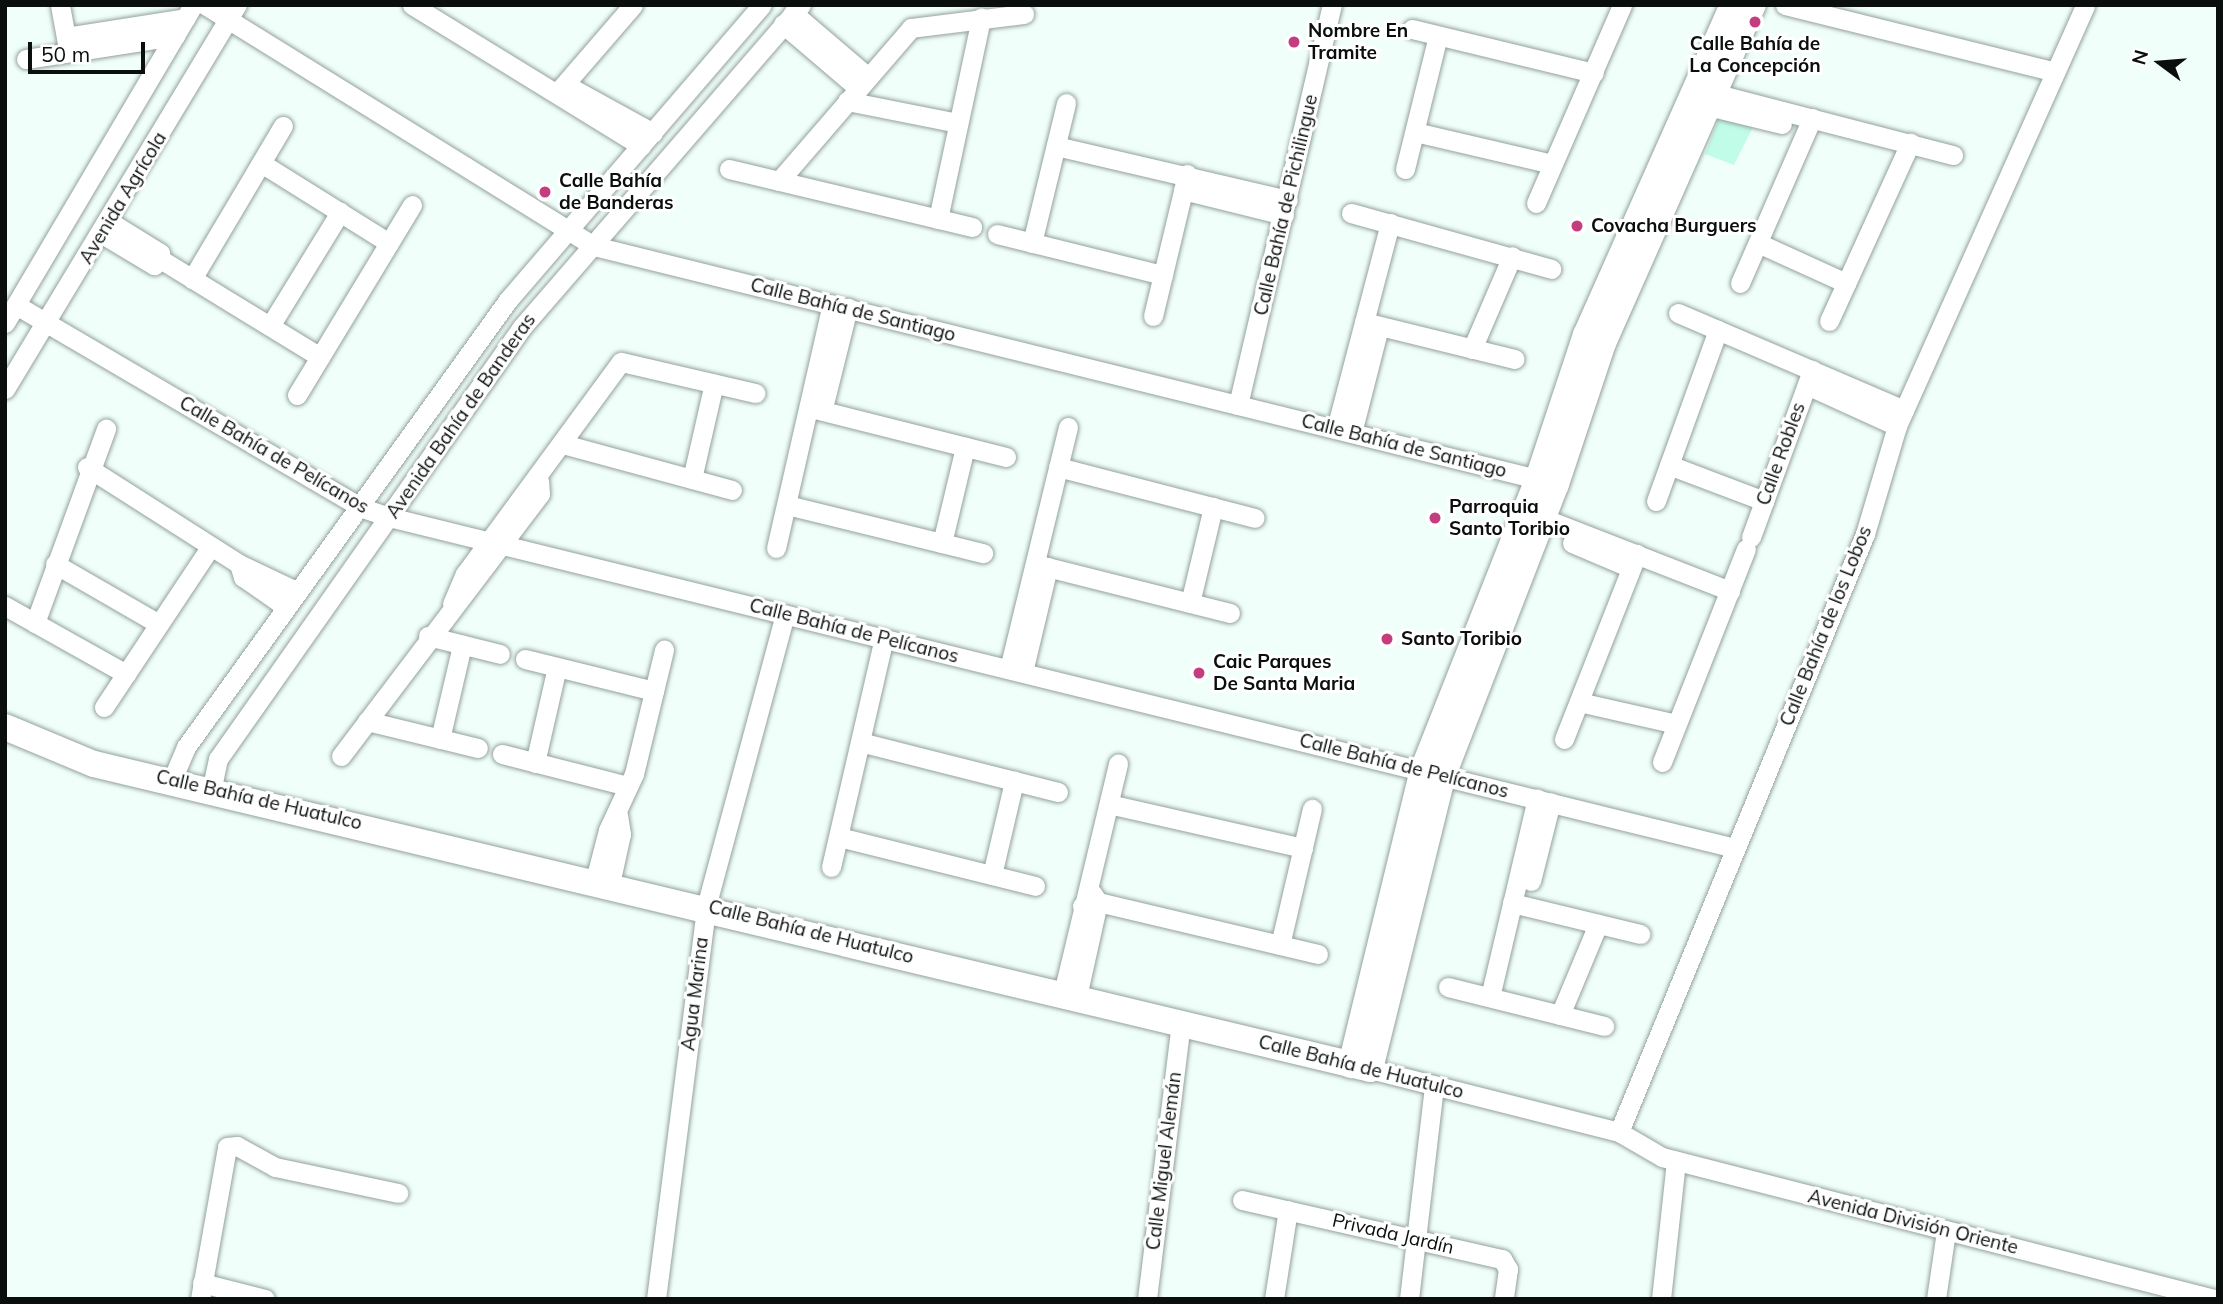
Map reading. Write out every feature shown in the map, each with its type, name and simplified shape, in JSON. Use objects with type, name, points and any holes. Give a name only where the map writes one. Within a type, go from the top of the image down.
[{"type":"street","name":"Calle Bahía de Santiago","points":[[205,5],[232,12],[594,246],[1547,481]]},
{"type":"street","points":[[412,5],[561,88],[647,140]]},
{"type":"street","name":"Avenida Bahía de Banderas","points":[[172,780],[186,747],[508,300],[762,5]]},
{"type":"street","name":"Calle Bahía de Pichilingue","points":[[1238,405],[1332,5]]},
{"type":"street","points":[[1536,203],[1588,72],[1609,5]]},
{"type":"street","points":[[1588,72],[1622,5]]},
{"type":"street","points":[[1433,773],[1540,524],[1547,481],[1586,335],[1732,5]]},
{"type":"street","points":[[1361,1067],[1433,773],[1603,343],[1753,5]]},
{"type":"street","points":[[1785,5],[2055,72]]},
{"type":"street","name":"Calle Bahía de los Lobos","points":[[1619,1132],[1865,534],[1900,418],[2085,5]]},
{"type":"street","points":[[63,8],[68,45]]},
{"type":"street","points":[[561,88],[622,8]]},
{"type":"street","name":"Avenida Agrícola","points":[[5,323],[190,12]]},
{"type":"street","points":[[26,60],[68,45],[190,12]]},
{"type":"street","name":"Avenida Agrícola","points":[[5,389],[106,228],[232,12]]},
{"type":"street","points":[[792,14],[858,89],[958,123]]},
{"type":"street","name":"Avenida Bahía de Banderas","points":[[212,788],[218,759],[522,327],[792,14]]},
{"type":"street","points":[[779,181],[917,24],[1024,14]]},
{"type":"street","points":[[938,219],[981,18]]},
{"type":"street","points":[[1412,29],[1588,72]]},
{"type":"street","points":[[68,45],[175,36]]},
{"type":"street","points":[[1405,169],[1438,36]]},
{"type":"street","points":[[1711,100],[1953,155]]},
{"type":"street","points":[[1032,243],[1066,103]]},
{"type":"street","points":[[1740,283],[1810,124]]},
{"type":"street","points":[[192,279],[283,126]]},
{"type":"street","points":[[1415,132],[1552,164]]},
{"type":"street","points":[[1829,321],[1910,144]]},
{"type":"street","points":[[1056,146],[1286,207]]},
{"type":"street","points":[[261,163],[389,243]]},
{"type":"street","points":[[729,169],[972,227]]},
{"type":"street","points":[[1153,316],[1185,182]]},
{"type":"street","points":[[297,395],[412,205]]},
{"type":"street","points":[[270,326],[340,212]]},
{"type":"street","points":[[1351,213],[1551,269]]},
{"type":"street","points":[[1344,431],[1372,324],[1390,223]]},
{"type":"street","points":[[106,228],[154,265],[152,254],[320,357]]},
{"type":"street","points":[[997,234],[1163,275]]},
{"type":"street","points":[[1758,243],[1846,284]]},
{"type":"street","points":[[1472,349],[1512,256]]},
{"type":"street","name":"Calle Bahía de Pelícanos","points":[[16,305],[360,507],[389,517],[1735,848]]},
{"type":"street","points":[[776,548],[817,410],[840,306]]},
{"type":"street","points":[[1678,313],[1900,418]]},
{"type":"street","points":[[1372,324],[1515,359]]},
{"type":"street","points":[[1656,501],[1718,330]]},
{"type":"street","points":[[341,756],[495,543],[540,494],[539,481],[621,362],[755,393]]},
{"type":"street","name":"Calle Robles","points":[[1662,762],[1749,543],[1809,377]]},
{"type":"street","points":[[692,479],[713,383]]},
{"type":"street","points":[[817,410],[1006,457]]},
{"type":"street","points":[[1016,671],[1041,565],[1058,467],[1068,427]]},
{"type":"street","points":[[35,623],[88,467],[106,429]]},
{"type":"street","points":[[563,444],[733,490]]},
{"type":"street","points":[[942,543],[965,447]]},
{"type":"street","points":[[1669,465],[1764,501]]},
{"type":"street","points":[[88,467],[292,600]]},
{"type":"street","points":[[1058,467],[1255,518]]},
{"type":"street","points":[[787,505],[983,553]]},
{"type":"street","points":[[1190,603],[1213,507]]},
{"type":"street","points":[[1540,524],[1634,561],[1730,591]]},
{"type":"street","points":[[104,707],[211,546]]},
{"type":"street","points":[[1564,739],[1634,561]]},
{"type":"street","points":[[55,564],[159,624]]},
{"type":"street","points":[[1041,565],[1230,613]]},
{"type":"street","points":[[5,606],[126,674]]},
{"type":"street","name":"Agua Marina","points":[[656,1299],[706,907],[785,614]]},
{"type":"street","points":[[428,636],[500,654]]},
{"type":"street","points":[[831,867],[872,711],[883,698],[890,640]]},
{"type":"street","points":[[440,739],[462,645]]},
{"type":"street","points":[[603,882],[608,830],[618,814],[628,786],[664,650]]},
{"type":"street","points":[[525,659],[654,691]]},
{"type":"street","points":[[535,762],[557,667]]},
{"type":"street","points":[[1578,702],[1677,724]]},
{"type":"street","points":[[367,721],[478,748]]},
{"type":"street","name":"Calle Bahía de Huatulco","points":[[5,727],[94,764],[212,788],[603,882],[1619,1132]]},
{"type":"street","points":[[864,743],[1058,792]]},
{"type":"street","points":[[502,754],[628,786]]},
{"type":"street","points":[[1070,995],[1118,764]]},
{"type":"street","points":[[992,875],[1014,781]]},
{"type":"street","points":[[1490,997],[1518,904],[1544,800]]},
{"type":"street","points":[[1109,804],[1303,848]]},
{"type":"street","points":[[1280,945],[1312,809]]},
{"type":"street","points":[[839,837],[1035,886]]},
{"type":"street","points":[[1090,899],[1318,954]]},
{"type":"street","points":[[1518,904],[1640,934]]},
{"type":"street","points":[[1560,1015],[1598,924]]},
{"type":"street","points":[[1448,987],[1604,1026]]},
{"type":"street","name":"Calle Miguel Alemán","points":[[1147,1299],[1181,1023]]},
{"type":"street","points":[[1409,1299],[1434,1085]]},
{"type":"street","name":"Avenida División Oriente","points":[[1619,1132],[1676,1161],[2203,1297]]},
{"type":"street","points":[[265,1299],[201,1291],[227,1147],[237,1146],[275,1167],[398,1193]]},
{"type":"street","points":[[1661,1299],[1676,1161]]},
{"type":"street","name":"Privada Jardín","points":[[1242,1200],[1502,1259],[1508,1269],[1504,1299]]},
{"type":"street","points":[[1274,1299],[1288,1210]]},
{"type":"street","points":[[1936,1299],[1946,1231]]},
{"type":"green space","points":[[1720,116],[1753,127],[1734,165],[1705,154]]},
{"type":"place","name":"Calle Bahía de La Concepción","points":[[1755,22]]},
{"type":"place","name":"Nombre En Tramite","points":[[1294,42]]},
{"type":"place","name":"Calle Bahía de Banderas","points":[[545,192]]},
{"type":"place","name":"Covacha Burguers","points":[[1577,226]]},
{"type":"place","name":"Parroquia Santo Toribio","points":[[1435,518]]},
{"type":"place","name":"Santo Toribio","points":[[1387,639]]},
{"type":"place","name":"Caic Parques De Santa Maria","points":[[1199,673]]}]
